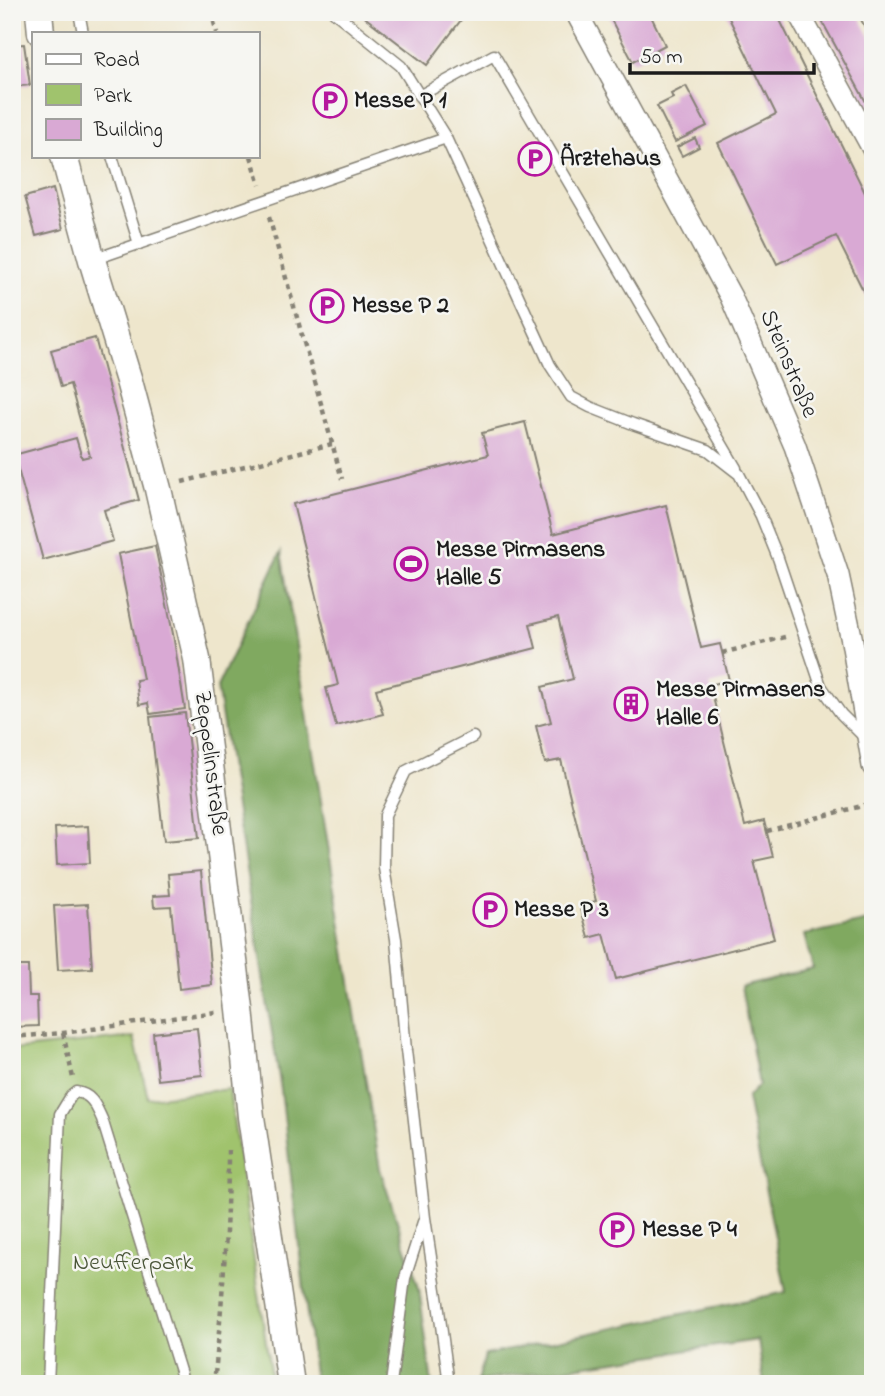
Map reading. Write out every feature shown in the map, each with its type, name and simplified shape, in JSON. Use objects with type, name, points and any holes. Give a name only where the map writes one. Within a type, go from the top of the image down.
[{"type":"street","points":[[39,12],[41,32]]},
{"type":"street","name":"Steinstraße","points":[[576,12],[731,297],[795,446],[838,575],[873,766]]},
{"type":"street","points":[[798,12],[873,149]]},
{"type":"street","name":"Zeppelinstraße","points":[[65,158],[158,489],[197,659],[251,1117],[291,1384]]},
{"type":"lane","points":[[79,12],[83,32]]},
{"type":"lane","points":[[334,12],[401,66],[446,138],[550,365],[571,397],[633,424],[708,450],[739,474]]},
{"type":"lane","points":[[419,96],[494,55],[761,516],[821,685],[841,714],[868,740]]},
{"type":"lane","points":[[92,260],[446,138]]},
{"type":"lane","points":[[113,158],[139,244]]},
{"type":"lane","points":[[449,1384],[425,1219],[405,1051],[396,939],[384,868],[384,814],[406,771],[473,737]]},
{"type":"lane","points":[[48,1384],[60,1114],[76,1092],[93,1099],[102,1119],[184,1384]]},
{"type":"lane","points":[[391,1384],[405,1278],[425,1219]]},
{"type":"path","points":[[211,12],[217,32]]},
{"type":"path","points":[[252,158],[342,479]]},
{"type":"path","points":[[190,480],[332,444]]},
{"type":"path","points":[[722,653],[780,639]]},
{"type":"path","points":[[766,831],[873,803]]},
{"type":"path","points":[[12,1037],[204,1013]]},
{"type":"path","points":[[63,1032],[76,1092]]},
{"type":"path","points":[[214,1384],[223,1292],[228,1142]]},
{"type":"green space","points":[[281,552],[380,1169],[419,1288],[432,1384],[315,1384],[281,1090],[217,687]]},
{"type":"green space","points":[[873,920],[873,1384],[764,1384],[758,1340],[478,1381],[485,1355],[786,1292],[747,1098],[759,1085],[741,986],[813,969],[804,935]]},
{"type":"green space","name":"Neufferpark","points":[[134,1037],[148,1098],[229,1089],[272,1384],[12,1384],[12,1050]]},
{"type":"building","points":[[358,12],[467,12],[427,65]]},
{"type":"building","points":[[607,12],[649,12],[665,45],[633,62]]},
{"type":"building","points":[[726,12],[776,12],[873,209],[873,310],[836,236],[777,264],[718,143],[776,114]]},
{"type":"building","points":[[817,12],[857,12],[873,42],[873,115]]},
{"type":"building","points":[[24,44],[30,85],[12,87],[12,45]]},
{"type":"building","points":[[686,86],[707,126],[675,142],[657,106],[673,98],[671,94]]},
{"type":"building","points":[[695,138],[699,147],[682,156],[677,147]]},
{"type":"building","points":[[53,189],[63,229],[36,236],[25,197]]},
{"type":"building","points":[[95,338],[139,500],[104,510],[113,541],[43,560],[14,455],[76,438],[82,458],[90,456],[70,384],[61,387],[51,350]]},
{"type":"building","name":"Messe Pirmasens Halle 6","points":[[525,422],[553,534],[666,505],[701,648],[720,644],[729,680],[710,685],[745,826],[764,821],[773,857],[754,861],[774,939],[616,979],[604,934],[589,938],[580,905],[596,901],[561,760],[545,763],[536,726],[551,722],[542,687],[573,679],[558,617],[530,624],[536,648],[376,689],[383,714],[336,726],[326,688],[338,685],[293,504],[488,455],[482,433]]},
{"type":"building","points":[[155,546],[185,709],[150,714],[148,703],[139,705],[136,680],[143,679],[118,554]]},
{"type":"building","points":[[185,713],[199,838],[164,841],[150,717]]},
{"type":"building","points":[[88,826],[90,863],[57,865],[55,828]]},
{"type":"building","points":[[201,871],[212,985],[179,989],[171,906],[154,907],[153,896],[170,895],[168,874]]},
{"type":"building","points":[[88,904],[92,968],[58,970],[54,906]]},
{"type":"building","points":[[12,966],[28,966],[29,996],[37,996],[38,1026],[12,1027]]},
{"type":"building","points":[[197,1028],[202,1075],[158,1080],[153,1033]]},
{"type":"place","name":"Messe P 1","points":[[330,101]]},
{"type":"place","name":"Ärztehaus","points":[[535,159]]},
{"type":"place","name":"Messe P 2","points":[[327,306]]},
{"type":"place","name":"Messe Pirmasens Halle 5","points":[[411,564]]},
{"type":"place","name":"Messe Pirmasens Halle 6","points":[[631,704]]},
{"type":"place","name":"Messe P 3","points":[[490,910]]},
{"type":"place","name":"Messe P 4","points":[[617,1230]]}]
